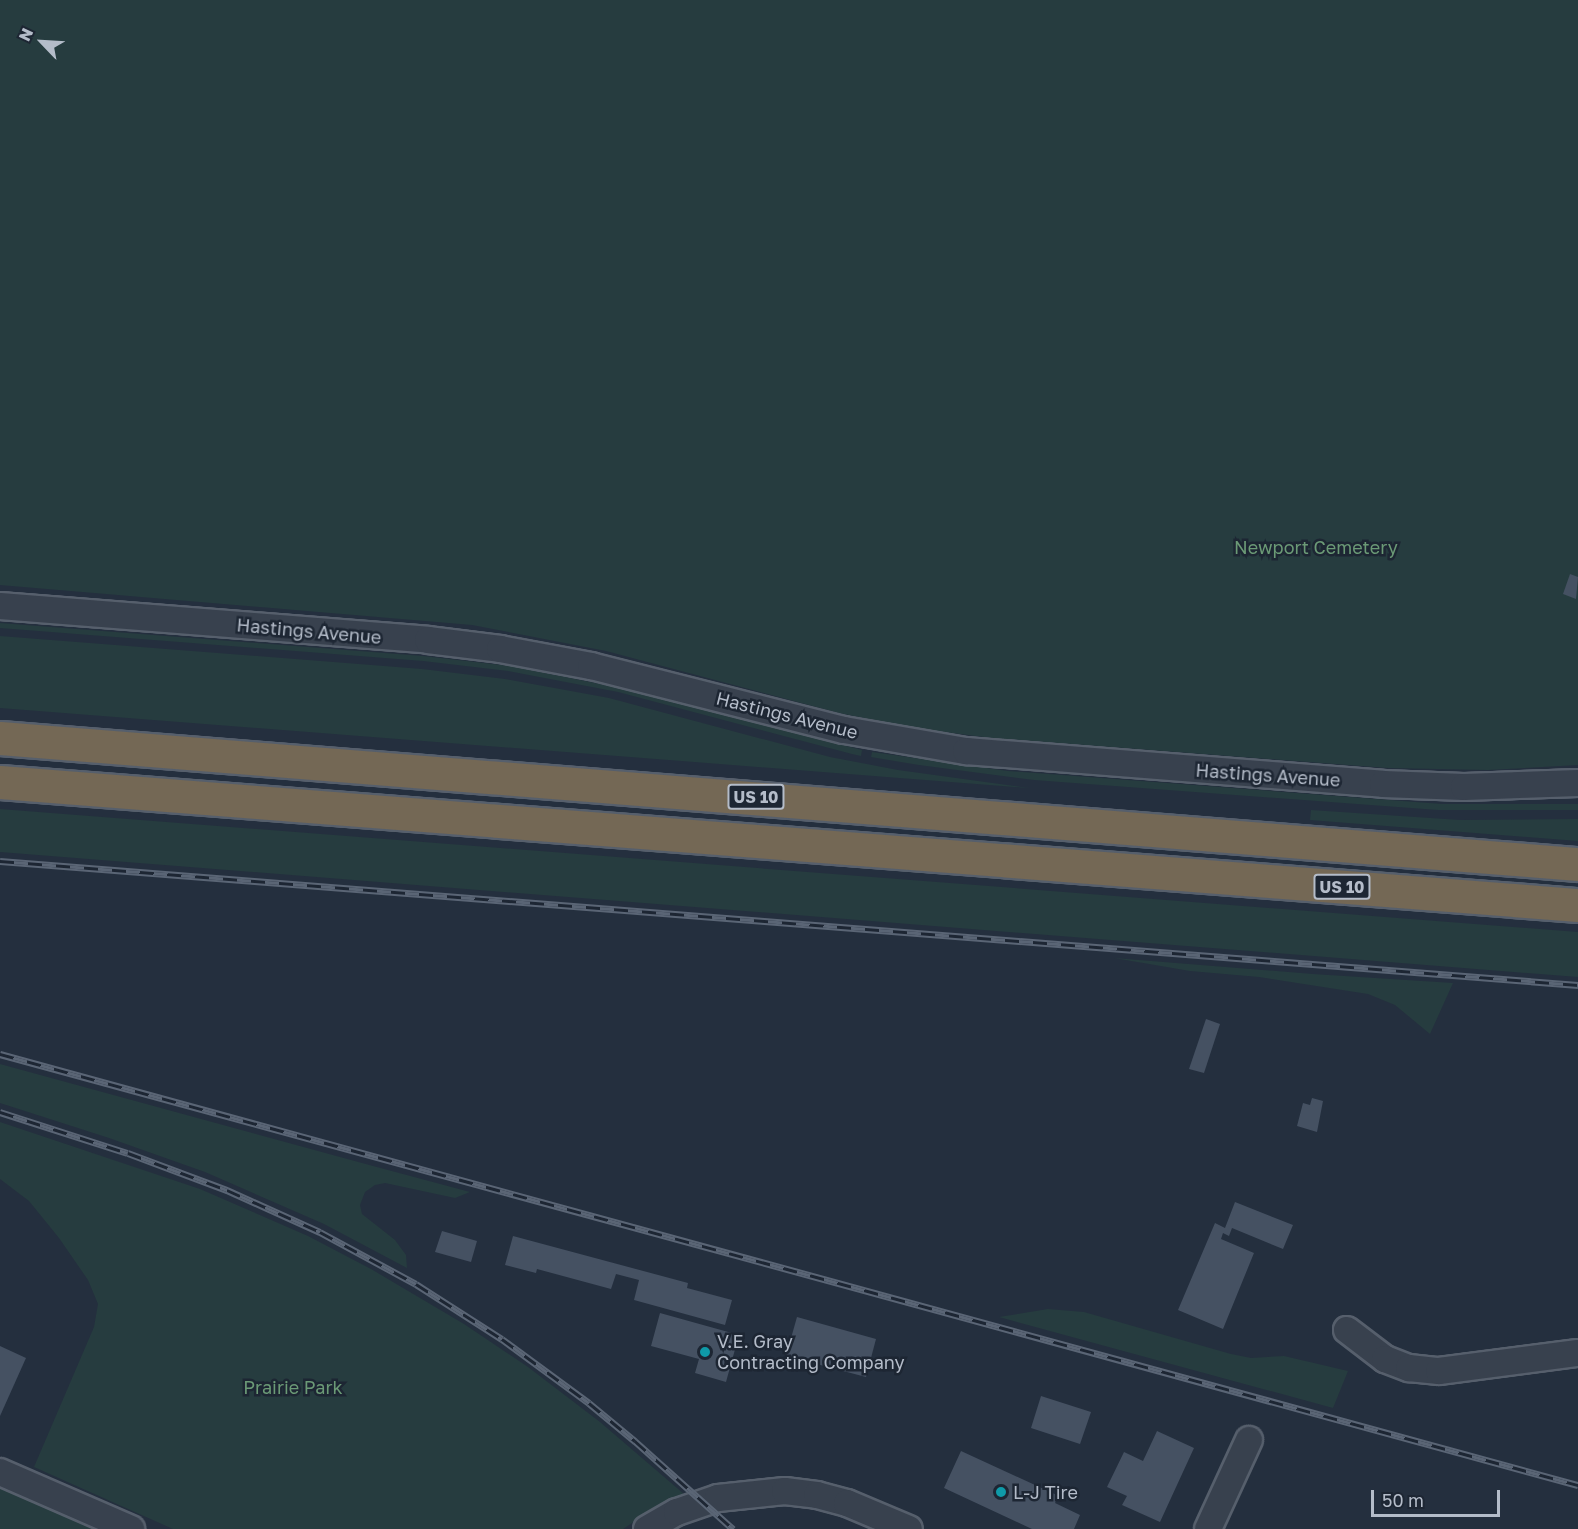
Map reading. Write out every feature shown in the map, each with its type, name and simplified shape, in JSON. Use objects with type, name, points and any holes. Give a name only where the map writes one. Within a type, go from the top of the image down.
[{"type":"highway","name":"US 10","points":[[0,738],[1578,864]]},
{"type":"highway","name":"US 10","points":[[0,782],[1578,905]]},
{"type":"highway","points":[[1512,858],[1548,849],[1578,851]]},
{"type":"highway","points":[[1106,869],[1316,899],[1578,919]]},
{"type":"street","name":"Hastings Avenue","points":[[0,606],[428,640],[500,649],[591,666],[844,730],[966,751],[1383,784],[1464,787],[1578,783]]},
{"type":"street","points":[[1347,1330],[1385,1359],[1409,1368],[1439,1371],[1578,1353]]},
{"type":"street","points":[[1208,1529],[1249,1440]]},
{"type":"street","points":[[0,1472],[131,1529]]},
{"type":"street","points":[[647,1529],[702,1502],[750,1493],[807,1493],[856,1506],[909,1529]]},
{"type":"green space","name":"Newport Cemetery","points":[[0,0],[1578,0],[1578,765],[1488,770],[1388,768],[992,738],[913,728],[839,713],[606,651],[472,625],[0,585]]},
{"type":"green space","points":[[0,623],[423,656],[510,666],[620,688],[862,750],[861,756],[618,692],[508,671],[423,661],[0,628]]},
{"type":"green space","points":[[0,636],[422,669],[505,679],[609,698],[830,757],[898,770],[1029,788],[0,708]]},
{"type":"green space","points":[[872,752],[1008,771],[1442,804],[1578,804],[1578,810],[1438,810],[1034,780],[871,757]]},
{"type":"green space","points":[[0,809],[1578,932],[1578,977],[0,852]]},
{"type":"green space","points":[[1311,810],[1460,820],[1578,819],[1578,841],[1310,820]]},
{"type":"green space","points":[[1114,958],[1453,983],[1430,1034],[1395,1005],[1368,994],[1259,977],[1190,971]]},
{"type":"green space","points":[[0,1064],[470,1192],[455,1198],[385,1183],[375,1185],[365,1192],[360,1205],[362,1214],[395,1240],[406,1255],[407,1268],[324,1224],[205,1172],[0,1103]]},
{"type":"green space","name":"Prairie Park","points":[[0,1122],[200,1189],[308,1236],[371,1269],[464,1324],[528,1367],[600,1422],[684,1494],[662,1503],[623,1529],[173,1529],[34,1467],[94,1327],[98,1304],[88,1280],[59,1238],[29,1201],[0,1179]]},
{"type":"green space","points":[[1048,1309],[1084,1312],[1231,1354],[1251,1358],[1284,1356],[1348,1371],[1333,1408],[999,1317]]},
{"type":"green space","points":[[0,1483],[106,1529],[0,1529]]},
{"type":"building","points":[[1570,574],[1578,577],[1576,599],[1563,594]]},
{"type":"building","points":[[1206,1019],[1220,1024],[1204,1073],[1189,1069]]},
{"type":"building","points":[[1312,1098],[1323,1101],[1317,1132],[1297,1126],[1303,1103],[1310,1105]]},
{"type":"building","points":[[1235,1202],[1293,1225],[1283,1249],[1232,1228],[1229,1236],[1223,1233],[1221,1239],[1254,1253],[1223,1329],[1178,1310],[1215,1223],[1225,1228]]},
{"type":"building","points":[[442,1231],[477,1241],[471,1262],[435,1252]]},
{"type":"building","points":[[513,1236],[688,1283],[687,1288],[732,1300],[725,1325],[634,1300],[639,1280],[616,1274],[611,1289],[537,1269],[536,1273],[505,1265]]},
{"type":"building","name":"V.E. Gray Contracting Company","points":[[660,1313],[739,1335],[726,1382],[695,1373],[699,1359],[651,1346]]},
{"type":"building","points":[[797,1317],[876,1339],[866,1377],[786,1356]]},
{"type":"building","points":[[0,1346],[26,1358],[0,1416]]},
{"type":"building","points":[[1041,1396],[1091,1412],[1080,1444],[1031,1428]]},
{"type":"building","points":[[1157,1431],[1194,1448],[1160,1522],[1122,1505],[1127,1496],[1107,1487],[1124,1452],[1143,1461]]},
{"type":"building","name":"L-J Tire","points":[[961,1451],[1059,1496],[1055,1503],[1080,1515],[1074,1529],[1032,1529],[944,1488]]},
{"type":"railway","points":[[0,861],[1578,985]]},
{"type":"railway","points":[[0,1054],[1578,1485]]},
{"type":"railway","points":[[0,1112],[128,1153],[227,1190],[320,1232],[416,1284],[502,1339],[589,1403],[733,1529]]},
{"type":"place","name":"V.E. Gray Contracting Company","points":[[705,1352]]},
{"type":"place","name":"L-J Tire","points":[[1001,1492]]}]
